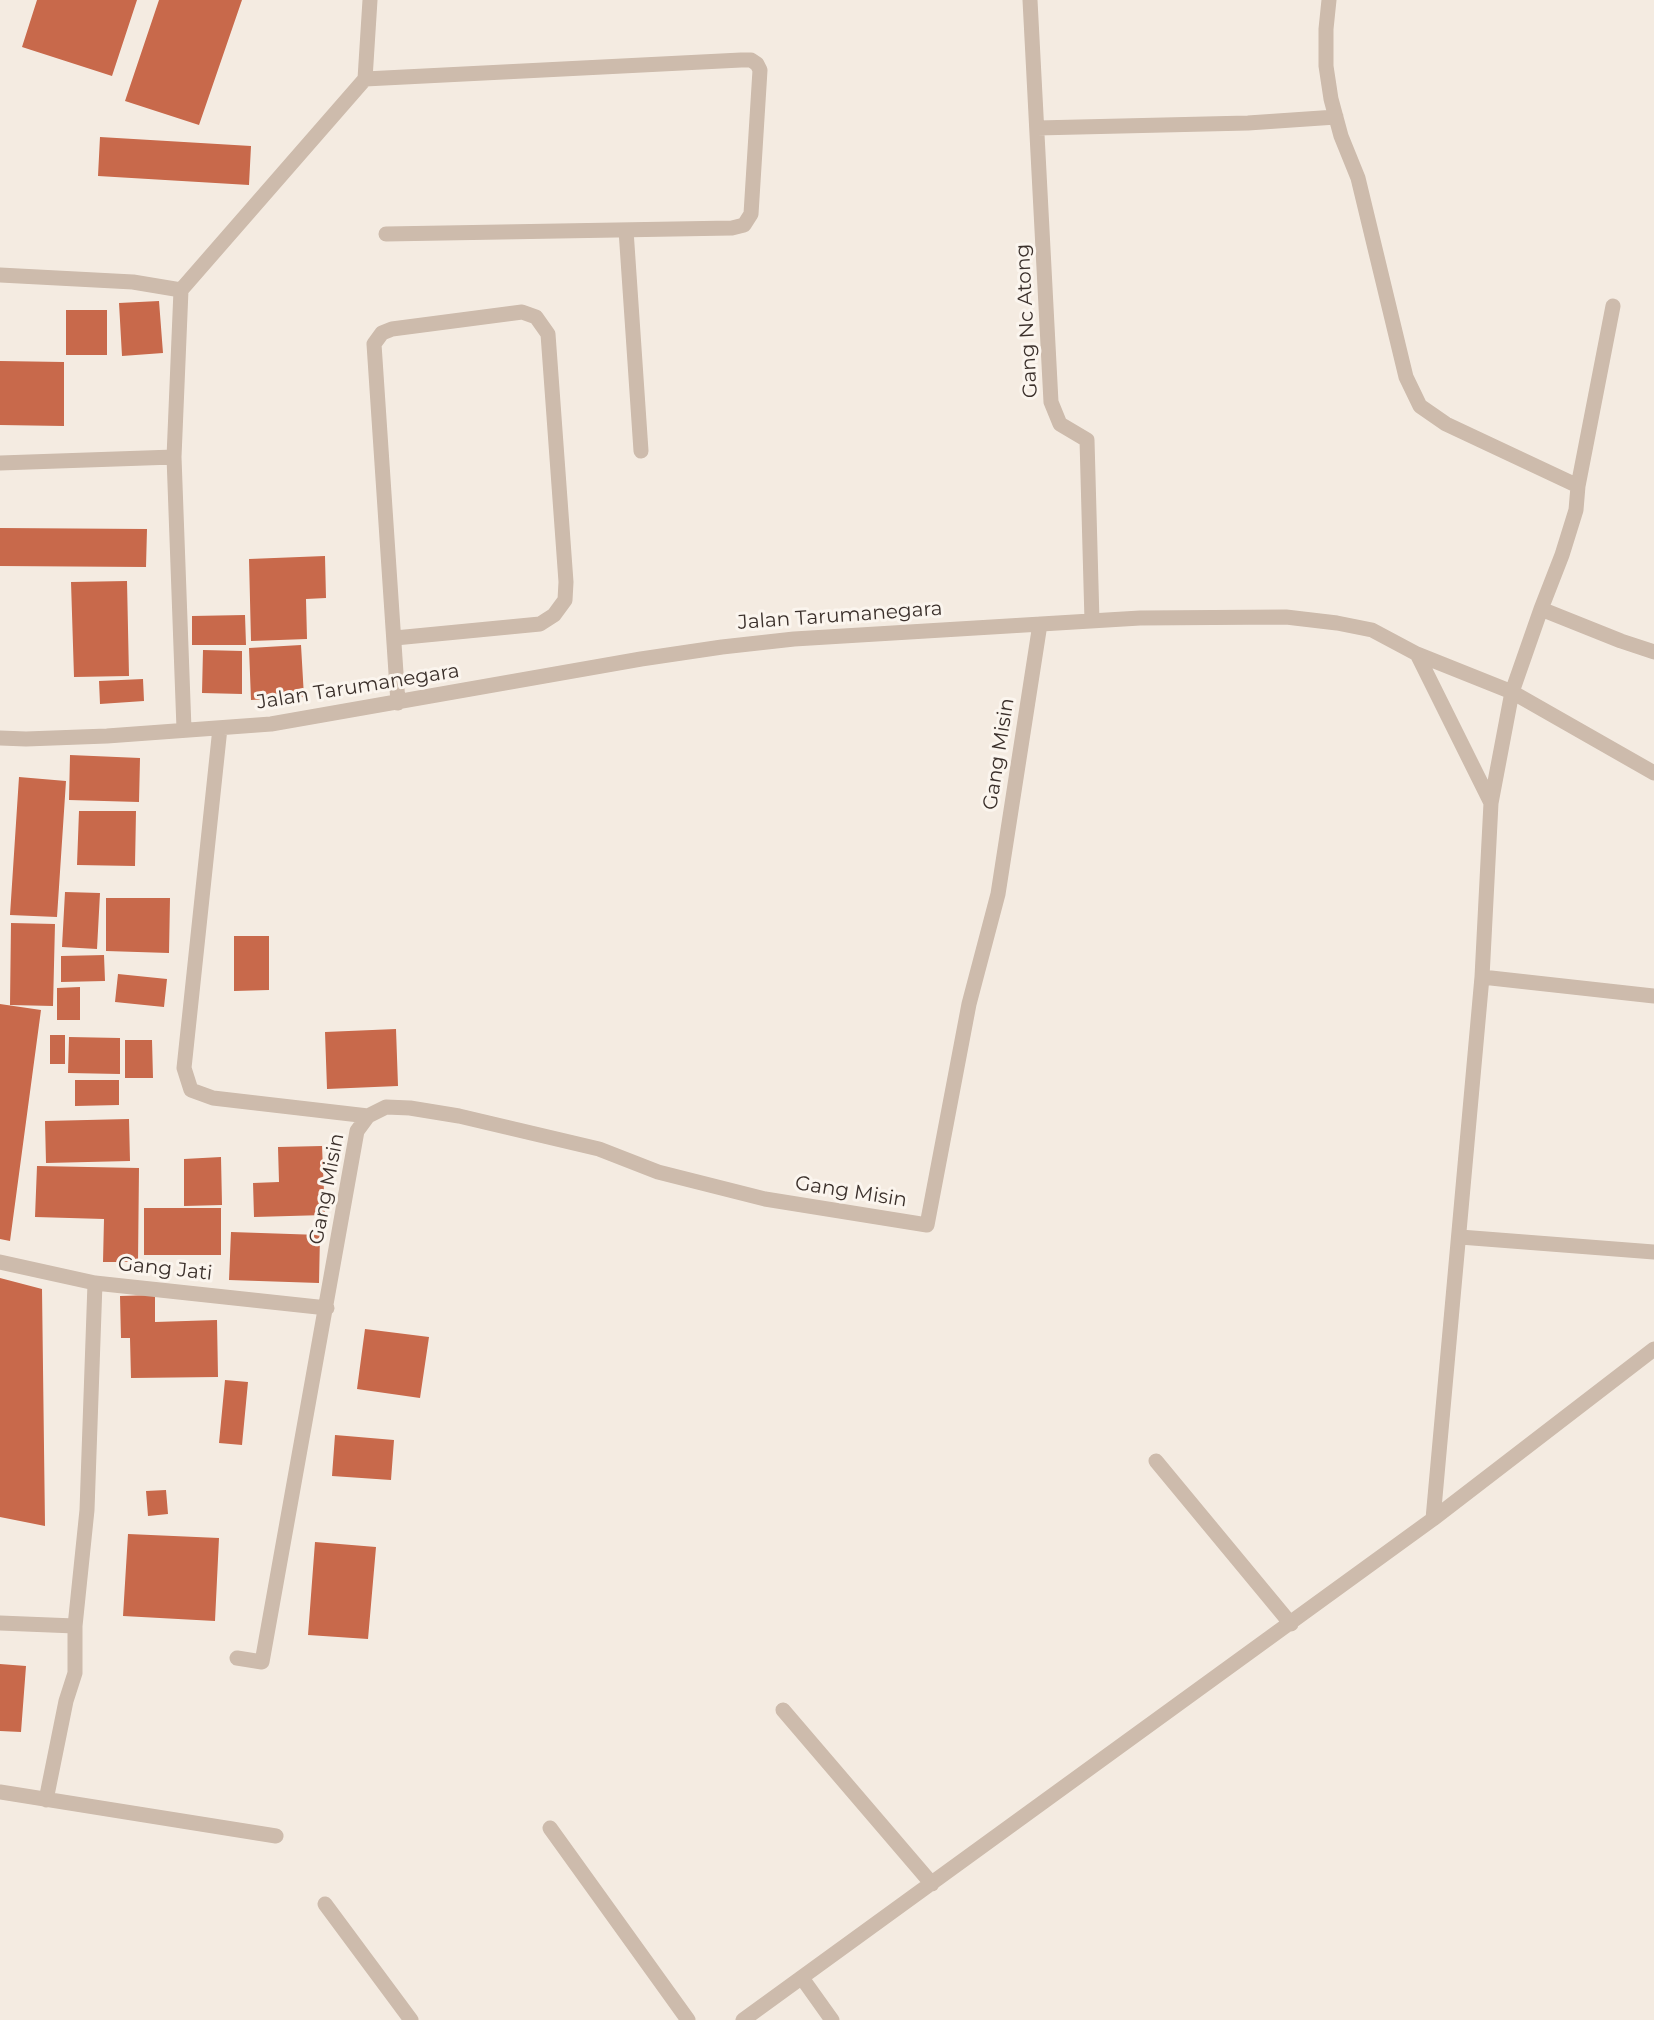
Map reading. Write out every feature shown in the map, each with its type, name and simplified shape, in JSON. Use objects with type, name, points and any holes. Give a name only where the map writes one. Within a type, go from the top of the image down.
[{"type":"street","points":[[184,729],[174,457],[181,290],[365,79],[370,0]]},
{"type":"street","name":"Gang Nc Atong","points":[[1030,0],[1051,402],[1060,424],[1087,440],[1092,621]]},
{"type":"street","points":[[1329,0],[1326,66],[1336,117],[1358,178],[1406,377],[1420,406],[1446,424],[1578,486]]},
{"type":"street","points":[[365,79],[741,60],[752,60],[760,70],[752,214],[744,225],[732,228],[386,234]]},
{"type":"street","points":[[1037,128],[1248,123],[1336,117]]},
{"type":"street","points":[[626,230],[641,451]]},
{"type":"street","points":[[0,275],[133,282],[181,290]]},
{"type":"street","points":[[1433,1520],[1482,977],[1491,803],[1512,692],[1576,510],[1578,486],[1612,306]]},
{"type":"street","points":[[395,638],[540,624],[554,615],[565,600],[566,582],[548,334],[536,317],[522,312],[392,329],[382,333],[374,344],[398,703]]},
{"type":"street","points":[[0,463],[174,457]]},
{"type":"street","points":[[1541,609],[1654,652]]},
{"type":"street","name":"Jalan Tarumanegara","points":[[0,738],[107,736],[271,724],[722,647],[873,633],[1092,621],[1286,617],[1372,630],[1417,654],[1512,692],[1654,773]]},
{"type":"street","name":"Gang Misin","points":[[237,1658],[262,1662],[357,1131],[368,1116],[386,1107],[411,1108],[459,1116],[599,1149],[658,1172],[744,1194],[927,1225],[969,1004],[998,894],[1040,624]]},
{"type":"street","points":[[1417,654],[1491,803]]},
{"type":"street","points":[[220,728],[184,1068],[191,1090],[213,1098],[368,1116]]},
{"type":"street","points":[[1482,977],[1654,996]]},
{"type":"street","points":[[1460,1237],[1654,1252]]},
{"type":"street","name":"Gang Jati","points":[[0,1262],[95,1283],[327,1308]]},
{"type":"street","points":[[46,1800],[66,1701],[75,1673],[75,1626],[87,1510],[95,1283]]},
{"type":"street","points":[[743,2020],[1433,1520],[1654,1349]]},
{"type":"street","points":[[1156,1461],[1291,1624]]},
{"type":"street","points":[[0,1623],[75,1626]]},
{"type":"street","points":[[783,1710],[932,1884]]},
{"type":"street","points":[[0,1792],[276,1836]]},
{"type":"street","points":[[550,1828],[688,2020]]},
{"type":"street","points":[[325,1904],[411,2020]]},
{"type":"street","points":[[802,1977],[832,2020]]},
{"type":"building","points":[[37,0],[137,0],[112,76],[22,47]]},
{"type":"building","points":[[159,0],[242,0],[199,125],[125,101]]},
{"type":"building","points":[[100,137],[251,146],[249,185],[98,176]]},
{"type":"building","points":[[159,301],[163,353],[122,356],[119,303]]},
{"type":"building","points":[[66,310],[107,310],[107,355],[66,355]]},
{"type":"building","points":[[0,361],[64,362],[64,426],[0,425]]},
{"type":"building","points":[[0,528],[147,529],[146,567],[0,566]]},
{"type":"building","points":[[325,556],[326,598],[306,599],[307,639],[251,641],[249,559]]},
{"type":"building","points":[[127,581],[129,676],[74,677],[71,582]]},
{"type":"building","points":[[245,615],[246,645],[192,645],[192,616]]},
{"type":"building","points":[[301,645],[304,697],[251,700],[249,648]]},
{"type":"building","points":[[203,650],[242,651],[242,694],[202,693]]},
{"type":"building","points":[[143,679],[144,701],[100,704],[99,681]]},
{"type":"building","points":[[70,755],[140,758],[139,802],[69,800]]},
{"type":"building","points":[[19,777],[66,781],[57,917],[10,915]]},
{"type":"building","points":[[79,811],[136,811],[135,866],[77,865]]},
{"type":"building","points":[[65,892],[100,893],[97,949],[62,947]]},
{"type":"building","points":[[106,898],[170,898],[169,953],[106,951]]},
{"type":"building","points":[[11,923],[55,924],[53,1006],[10,1005]]},
{"type":"building","points":[[234,936],[269,936],[269,990],[234,991]]},
{"type":"building","points":[[104,955],[105,981],[61,982],[61,956]]},
{"type":"building","points":[[118,974],[167,979],[164,1007],[115,1002]]},
{"type":"building","points":[[80,987],[80,1020],[57,1020],[57,988]]},
{"type":"building","points":[[0,1004],[41,1010],[10,1241],[0,1239]]},
{"type":"building","points":[[396,1029],[398,1086],[327,1089],[325,1032]]},
{"type":"building","points":[[50,1035],[65,1035],[65,1064],[50,1064]]},
{"type":"building","points":[[69,1037],[120,1038],[120,1074],[68,1073]]},
{"type":"building","points":[[125,1040],[152,1040],[153,1078],[125,1078]]},
{"type":"building","points":[[75,1080],[119,1080],[119,1105],[75,1106]]},
{"type":"building","points":[[129,1119],[130,1161],[46,1163],[45,1121]]},
{"type":"building","points":[[322,1146],[325,1215],[254,1217],[253,1183],[279,1182],[278,1147]]},
{"type":"building","points":[[221,1157],[222,1205],[184,1206],[184,1159]]},
{"type":"building","points":[[37,1166],[139,1168],[138,1262],[103,1262],[104,1219],[35,1217]]},
{"type":"building","points":[[144,1208],[221,1208],[221,1255],[144,1255]]},
{"type":"building","points":[[231,1232],[320,1235],[319,1283],[229,1280]]},
{"type":"building","points":[[0,1278],[42,1289],[45,1526],[0,1517]]},
{"type":"building","points":[[155,1295],[155,1322],[217,1320],[218,1377],[131,1378],[130,1338],[121,1338],[120,1296]]},
{"type":"building","points":[[365,1329],[429,1337],[420,1398],[357,1389]]},
{"type":"building","points":[[225,1380],[248,1382],[242,1445],[219,1443]]},
{"type":"building","points":[[335,1435],[394,1440],[391,1480],[332,1476]]},
{"type":"building","points":[[166,1490],[168,1514],[148,1516],[146,1491]]},
{"type":"building","points":[[128,1534],[219,1538],[215,1621],[123,1616]]},
{"type":"building","points":[[315,1542],[376,1547],[368,1639],[308,1635]]},
{"type":"building","points":[[0,1664],[26,1666],[21,1732],[0,1731]]}]
